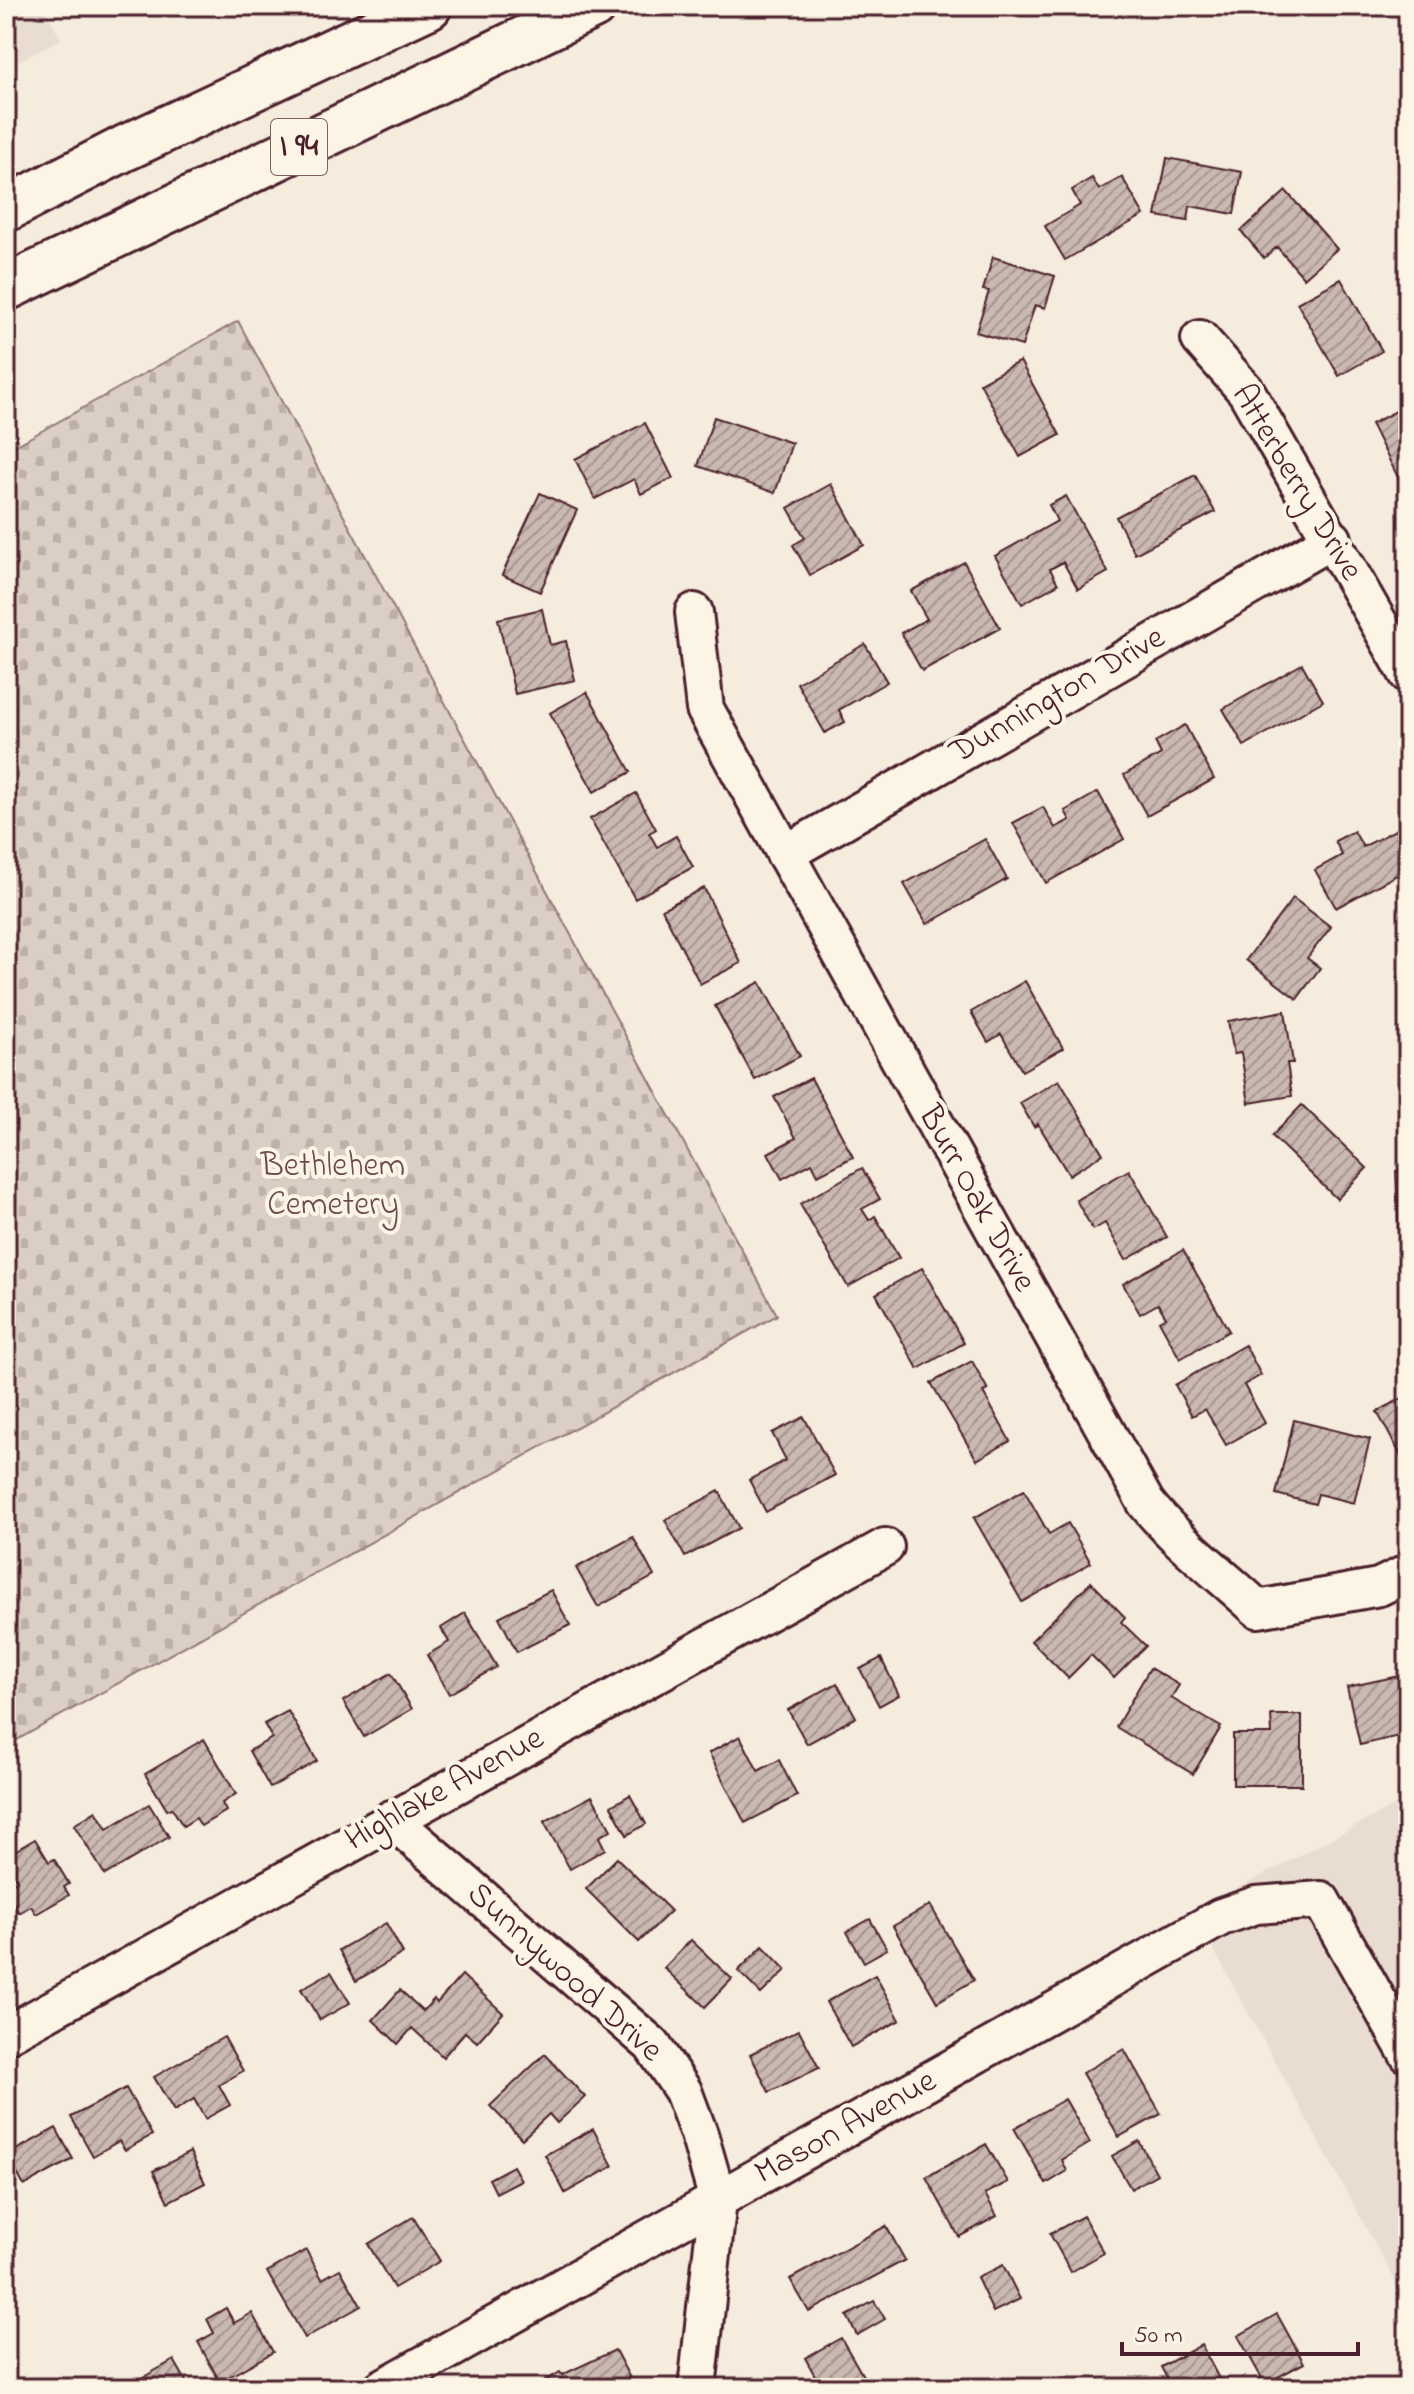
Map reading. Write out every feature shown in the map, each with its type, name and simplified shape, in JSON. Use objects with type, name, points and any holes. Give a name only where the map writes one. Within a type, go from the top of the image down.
[{"type":"highway","name":"I 94","points":[[12,205],[125,148],[429,6]]},
{"type":"highway","name":"I 94","points":[[6,288],[593,6]]},
{"type":"street","name":"Atterberry Drive","points":[[1200,339],[1246,391],[1408,674]]},
{"type":"street","name":"Dunnington Drive","points":[[785,854],[1333,539]]},
{"type":"street","name":"Burr Oak Drive","points":[[694,612],[705,709],[1146,1503],[1169,1532],[1258,1609],[1379,1587],[1408,1573]]},
{"type":"street","name":"Highlake Avenue","points":[[6,2035],[885,1547]]},
{"type":"street","name":"Sunnywood Drive","points":[[391,1819],[652,2045],[683,2091],[718,2200],[697,2388]]},
{"type":"street","name":"Mason Avenue","points":[[382,2388],[1221,1917],[1256,1905],[1321,1900],[1408,2054]]},
{"type":"shaded area","points":[[6,6],[43,6],[61,39],[6,68]]},
{"type":"shaded area","points":[[1408,1798],[1408,2304],[1193,1912]]},
{"type":"green space","name":"Bethlehem Cemetery","points":[[238,321],[777,1315],[6,1746],[6,451]]},
{"type":"building","points":[[1167,158],[1242,172],[1234,214],[1190,206],[1188,221],[1156,216]]},
{"type":"building","points":[[1122,177],[1144,215],[1065,260],[1045,226],[1080,205],[1072,190],[1092,178],[1099,190]]},
{"type":"building","points":[[1286,191],[1337,249],[1304,278],[1277,247],[1264,258],[1241,231]]},
{"type":"building","points":[[993,257],[1055,276],[1045,308],[1035,305],[1022,346],[976,332],[989,291],[983,290]]},
{"type":"building","points":[[1341,279],[1382,351],[1339,376],[1297,303]]},
{"type":"building","points":[[1020,361],[1060,435],[1020,457],[980,383]]},
{"type":"building","points":[[1408,405],[1408,497],[1371,424]]},
{"type":"building","points":[[714,417],[792,443],[775,493],[698,466]]},
{"type":"building","points":[[645,423],[673,478],[641,494],[634,479],[595,499],[575,459]]},
{"type":"building","points":[[1195,475],[1215,512],[1135,554],[1116,517]]},
{"type":"building","points":[[831,484],[864,545],[810,575],[793,545],[805,538],[788,508]]},
{"type":"building","points":[[540,493],[577,510],[540,592],[502,575]]},
{"type":"building","points":[[1066,496],[1108,572],[1078,589],[1063,562],[1050,569],[1058,584],[1022,604],[995,556],[1057,521],[1049,505]]},
{"type":"building","points":[[964,562],[1000,628],[922,671],[901,633],[927,619],[911,591]]},
{"type":"building","points":[[542,609],[550,645],[566,641],[575,680],[515,694],[498,619]]},
{"type":"building","points":[[865,644],[887,682],[839,710],[845,722],[825,733],[797,683]]},
{"type":"building","points":[[1302,664],[1323,701],[1244,746],[1223,709]]},
{"type":"building","points":[[587,692],[631,772],[594,792],[550,713]]},
{"type":"building","points":[[1185,725],[1214,779],[1147,816],[1124,775],[1161,754],[1155,742]]},
{"type":"building","points":[[1098,792],[1124,839],[1046,883],[1013,823],[1043,807],[1055,828],[1070,820],[1065,811]]},
{"type":"building","points":[[636,793],[656,829],[649,833],[657,847],[676,836],[693,867],[635,899],[590,819]]},
{"type":"building","points":[[1397,829],[1408,849],[1408,869],[1336,908],[1315,870],[1342,855],[1335,841],[1354,831],[1363,847]]},
{"type":"building","points":[[985,839],[1007,879],[927,924],[904,884]]},
{"type":"building","points":[[704,888],[741,963],[700,984],[662,909]]},
{"type":"building","points":[[1293,898],[1331,927],[1307,958],[1320,968],[1297,999],[1246,960]]},
{"type":"building","points":[[1025,981],[1063,1048],[1022,1071],[1001,1034],[988,1042],[971,1012]]},
{"type":"building","points":[[760,982],[800,1056],[755,1080],[715,1006]]},
{"type":"building","points":[[1285,1011],[1293,1063],[1287,1063],[1292,1096],[1249,1103],[1241,1053],[1234,1054],[1228,1021]]},
{"type":"building","points":[[811,1078],[853,1157],[818,1175],[812,1163],[782,1179],[768,1153],[796,1138],[774,1097]]},
{"type":"building","points":[[1059,1080],[1103,1154],[1069,1175],[1038,1124],[1034,1127],[1020,1103]]},
{"type":"building","points":[[1302,1105],[1367,1168],[1337,1199],[1272,1136]]},
{"type":"building","points":[[862,1168],[880,1199],[862,1209],[869,1220],[875,1216],[899,1258],[848,1287],[800,1204]]},
{"type":"building","points":[[1129,1170],[1167,1237],[1126,1260],[1105,1223],[1093,1230],[1076,1200]]},
{"type":"building","points":[[1408,1170],[1408,1239],[1399,1239],[1396,1171]]},
{"type":"building","points":[[1183,1250],[1229,1331],[1180,1359],[1159,1321],[1166,1317],[1158,1304],[1140,1314],[1123,1284]]},
{"type":"building","points":[[922,1268],[964,1343],[918,1369],[876,1294]]},
{"type":"building","points":[[1245,1345],[1261,1375],[1244,1385],[1265,1423],[1226,1445],[1205,1409],[1192,1416],[1175,1385]]},
{"type":"building","points":[[972,1361],[988,1390],[983,1392],[1010,1441],[977,1460],[931,1383]]},
{"type":"building","points":[[1408,1395],[1408,1461],[1405,1463],[1377,1412]]},
{"type":"building","points":[[804,1417],[835,1475],[766,1512],[749,1480],[786,1460],[772,1433]]},
{"type":"building","points":[[1294,1420],[1370,1439],[1354,1503],[1318,1494],[1315,1504],[1276,1494]]},
{"type":"building","points":[[1024,1490],[1049,1534],[1068,1523],[1091,1563],[1022,1602],[974,1518]]},
{"type":"building","points":[[719,1491],[739,1528],[685,1557],[665,1520]]},
{"type":"building","points":[[633,1537],[654,1576],[598,1607],[576,1568]]},
{"type":"building","points":[[1091,1582],[1125,1617],[1121,1622],[1146,1646],[1114,1678],[1091,1655],[1068,1678],[1031,1641]]},
{"type":"building","points":[[551,1590],[570,1625],[517,1652],[499,1617]]},
{"type":"building","points":[[465,1613],[497,1667],[449,1694],[427,1655],[449,1642],[441,1628]]},
{"type":"building","points":[[881,1658],[899,1695],[879,1706],[860,1669]]},
{"type":"building","points":[[1150,1668],[1179,1685],[1171,1698],[1221,1727],[1193,1774],[1116,1727]]},
{"type":"building","points":[[391,1673],[412,1709],[364,1737],[343,1701]]},
{"type":"building","points":[[1408,1674],[1408,1734],[1360,1745],[1347,1687]]},
{"type":"building","points":[[837,1683],[856,1717],[807,1744],[788,1710]]},
{"type":"building","points":[[288,1711],[317,1761],[270,1788],[249,1751],[272,1738],[264,1724]]},
{"type":"building","points":[[1271,1715],[1302,1715],[1302,1785],[1233,1785],[1233,1734],[1272,1734]]},
{"type":"building","points":[[740,1736],[758,1771],[779,1760],[797,1796],[745,1823],[709,1753]]},
{"type":"building","points":[[204,1739],[236,1794],[222,1803],[226,1811],[201,1826],[196,1818],[183,1826],[172,1808],[167,1810],[145,1774]]},
{"type":"building","points":[[630,1795],[646,1824],[627,1835],[611,1806]]},
{"type":"building","points":[[592,1796],[611,1830],[599,1837],[605,1849],[570,1869],[544,1822]]},
{"type":"building","points":[[149,1804],[169,1837],[105,1875],[74,1825],[96,1811],[107,1829]]},
{"type":"building","points":[[35,1839],[49,1862],[54,1859],[69,1884],[64,1887],[69,1895],[36,1914],[31,1906],[19,1913],[6,1890],[17,1881],[6,1863],[6,1856]]},
{"type":"building","points":[[617,1858],[671,1911],[639,1942],[586,1889]]},
{"type":"building","points":[[930,1905],[974,1980],[937,2002],[893,1926]]},
{"type":"building","points":[[870,1919],[887,1949],[864,1962],[847,1932]]},
{"type":"building","points":[[386,1923],[403,1953],[356,1981],[339,1950]]},
{"type":"building","points":[[691,1940],[732,1979],[705,2007],[664,1968]]},
{"type":"building","points":[[763,1946],[786,1970],[761,1994],[738,1971]]},
{"type":"building","points":[[331,1972],[350,2003],[320,2020],[301,1989]]},
{"type":"building","points":[[462,1975],[503,2013],[477,2042],[465,2032],[443,2057],[412,2028],[398,2044],[373,2020],[400,1990],[423,2011],[434,1999],[437,2003]]},
{"type":"building","points":[[875,1975],[900,2020],[851,2047],[826,2002]]},
{"type":"building","points":[[799,2030],[819,2068],[769,2092],[750,2054]]},
{"type":"building","points":[[224,2037],[243,2071],[219,2085],[230,2105],[205,2119],[194,2099],[174,2111],[154,2077]]},
{"type":"building","points":[[1124,2049],[1161,2114],[1119,2137],[1082,2073]]},
{"type":"building","points":[[545,2054],[585,2097],[557,2123],[549,2114],[522,2139],[490,2106]]},
{"type":"building","points":[[126,2088],[152,2135],[125,2150],[119,2141],[93,2156],[71,2117]]},
{"type":"building","points":[[1065,2099],[1090,2143],[1062,2160],[1067,2171],[1046,2184],[1014,2128]]},
{"type":"building","points":[[56,2128],[73,2159],[24,2186],[7,2155]]},
{"type":"building","points":[[593,2129],[613,2166],[565,2193],[545,2155]]},
{"type":"building","points":[[1139,2141],[1157,2174],[1131,2189],[1112,2156]]},
{"type":"building","points":[[986,2144],[1008,2182],[985,2194],[997,2216],[959,2237],[926,2177]]},
{"type":"building","points":[[190,2152],[205,2183],[168,2202],[153,2171]]},
{"type":"building","points":[[513,2166],[521,2180],[496,2193],[489,2179]]},
{"type":"building","points":[[1083,2216],[1104,2253],[1071,2272],[1050,2234]]},
{"type":"building","points":[[413,2217],[440,2261],[394,2288],[368,2244]]},
{"type":"building","points":[[886,2226],[905,2260],[809,2312],[790,2279]]},
{"type":"building","points":[[306,2250],[322,2279],[340,2269],[361,2306],[305,2338],[267,2272]]},
{"type":"building","points":[[1003,2265],[1020,2299],[993,2312],[977,2278]]},
{"type":"building","points":[[874,2301],[885,2319],[857,2335],[847,2316]]},
{"type":"building","points":[[226,2308],[234,2323],[252,2313],[273,2352],[220,2382],[198,2342],[214,2333],[207,2319]]},
{"type":"building","points":[[1277,2314],[1304,2363],[1265,2384],[1238,2336]]},
{"type":"building","points":[[841,2338],[870,2388],[822,2388],[805,2358]]},
{"type":"building","points":[[1201,2345],[1224,2388],[1172,2388],[1161,2367]]},
{"type":"building","points":[[615,2350],[635,2388],[533,2388],[560,2372],[562,2375]]},
{"type":"building","points":[[174,2360],[190,2388],[126,2387]]}]
